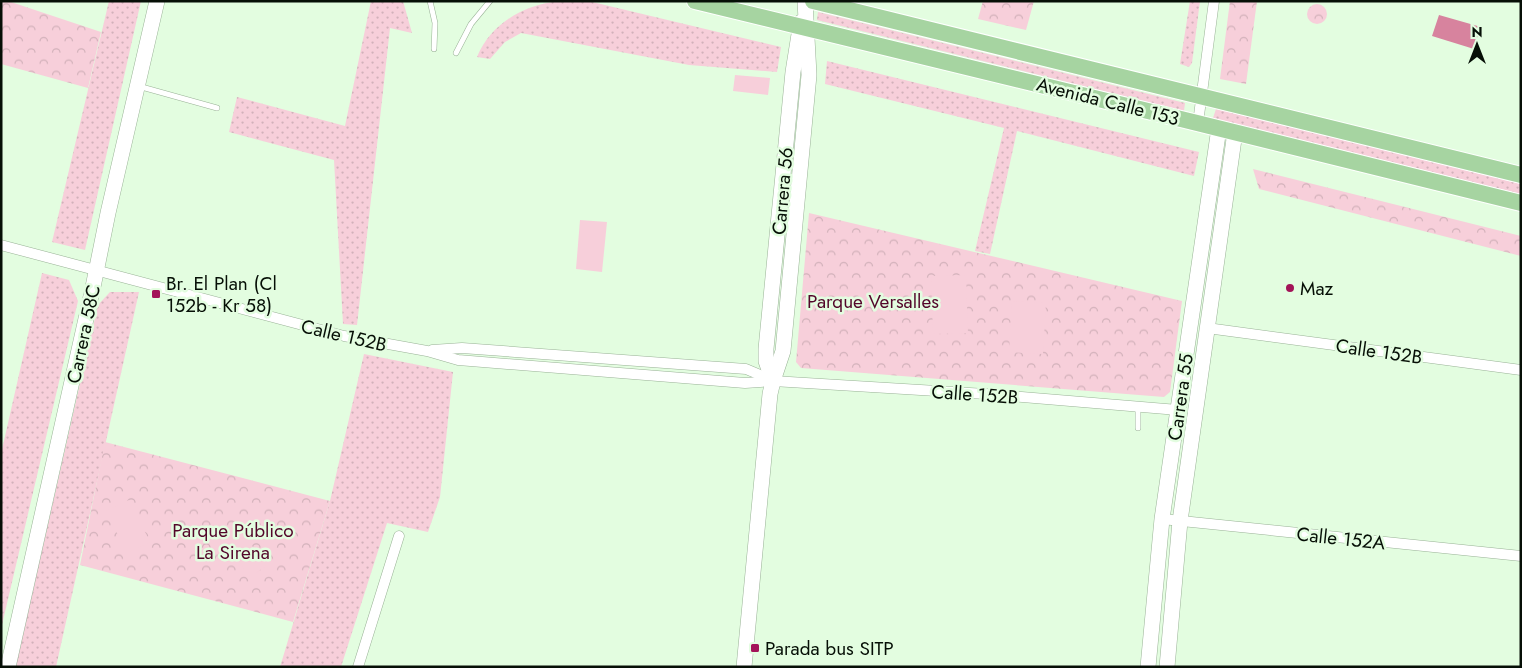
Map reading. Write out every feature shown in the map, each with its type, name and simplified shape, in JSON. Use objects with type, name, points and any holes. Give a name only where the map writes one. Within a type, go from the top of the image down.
[{"type":"main road","name":"Avenida Calle 153","points":[[695,1],[1521,203]]},
{"type":"main road","name":"Avenida Calle 153","points":[[813,1],[1521,175]]},
{"type":"street","name":"Carrera 58C","points":[[8,667],[108,213],[157,1]]},
{"type":"street","name":"Carrera 56","points":[[744,667],[773,381],[766,361],[766,350],[793,72],[804,27],[805,1]]},
{"type":"street","points":[[1198,123],[1214,1]]},
{"type":"street","name":"Carrera 55","points":[[1148,667],[1162,520],[1211,184],[1227,130]]},
{"type":"street","name":"Carrera 55","points":[[1167,667],[1180,521],[1227,186],[1227,130]]},
{"type":"street","points":[[1211,184],[1227,186]]},
{"type":"street","name":"Calle 152B","points":[[1,245],[344,336],[427,351],[458,360],[745,383],[773,381],[986,394],[1178,410]]},
{"type":"street","name":"Calle 152B","points":[[1207,328],[1521,370]]},
{"type":"street","name":"Calle 152B","points":[[427,351],[462,348],[746,369],[773,381]]},
{"type":"street","name":"Calle 152A","points":[[1162,520],[1521,556]]},
{"type":"street","points":[[358,667],[399,536]]},
{"type":"lane","points":[[430,1],[435,23],[434,49]]},
{"type":"lane","points":[[456,53],[467,31],[490,1]]},
{"type":"lane","points":[[138,86],[217,108]]},
{"type":"lane","points":[[1138,407],[1138,428]]},
{"type":"green space","points":[[1,1],[8,1],[101,32],[88,88],[1,64]]},
{"type":"green space","points":[[109,1],[141,1],[85,250],[52,242]]},
{"type":"green space","points":[[371,1],[403,1],[412,33],[390,28],[357,325],[343,324],[334,160],[229,132],[237,97],[345,126]]},
{"type":"green space","points":[[559,1],[588,1],[781,47],[777,72],[689,65],[521,33],[505,42],[490,59],[477,57],[491,34],[510,18],[533,7]]},
{"type":"green space","points":[[983,1],[1034,1],[1026,30],[978,19]]},
{"type":"green space","points":[[1190,1],[1200,1],[1192,63],[1189,67],[1180,64]]},
{"type":"green space","points":[[1230,1],[1257,1],[1246,84],[1220,79]]},
{"type":"green space","points":[[1317,4],[1324,7],[1327,14],[1324,21],[1317,24],[1310,21],[1307,14],[1310,7]]},
{"type":"green space","points":[[818,12],[1185,103],[1184,111],[817,20]]},
{"type":"green space","points":[[827,61],[1199,152],[1194,176],[1017,131],[990,254],[975,251],[1004,128],[825,84]]},
{"type":"green space","points":[[735,75],[770,78],[768,95],[733,91]]},
{"type":"green space","points":[[1216,109],[1521,184],[1521,194],[1213,118]]},
{"type":"green space","points":[[1253,169],[1521,236],[1521,256],[1259,189]]},
{"type":"green space","name":"Parque Versalles","points":[[809,213],[1182,301],[1170,392],[1164,397],[801,368],[796,362]]},
{"type":"green space","points":[[580,220],[607,222],[602,272],[576,269]]},
{"type":"green space","points":[[42,273],[69,280],[78,301],[1,629],[1,454]]},
{"type":"green space","points":[[966,275],[968,333],[933,334],[931,276]]},
{"type":"green space","points":[[110,292],[139,292],[56,667],[17,667],[16,664],[98,305]]},
{"type":"green space","points":[[1012,301],[1046,303],[1043,354],[1009,352]]},
{"type":"green space","points":[[364,354],[453,372],[440,497],[428,532],[387,523],[341,667],[280,667],[330,501]]},
{"type":"green space","name":"Parque Público La Sirena","points":[[105,442],[330,501],[293,622],[80,565]]},
{"type":"green space","points":[[129,500],[150,542],[127,553],[106,511]]},
{"type":"green space","points":[[242,531],[266,566],[250,577],[225,543]]},
{"type":"shaded area","points":[[1439,15],[1481,27],[1474,49],[1432,36]]},
{"type":"place","name":"Maz","points":[[1290,288]]},
{"type":"place","name":"Br. El Plan (Cl 152b - Kr 58)","points":[[156,294]]},
{"type":"place","name":"Parada bus SITP","points":[[755,648]]}]
